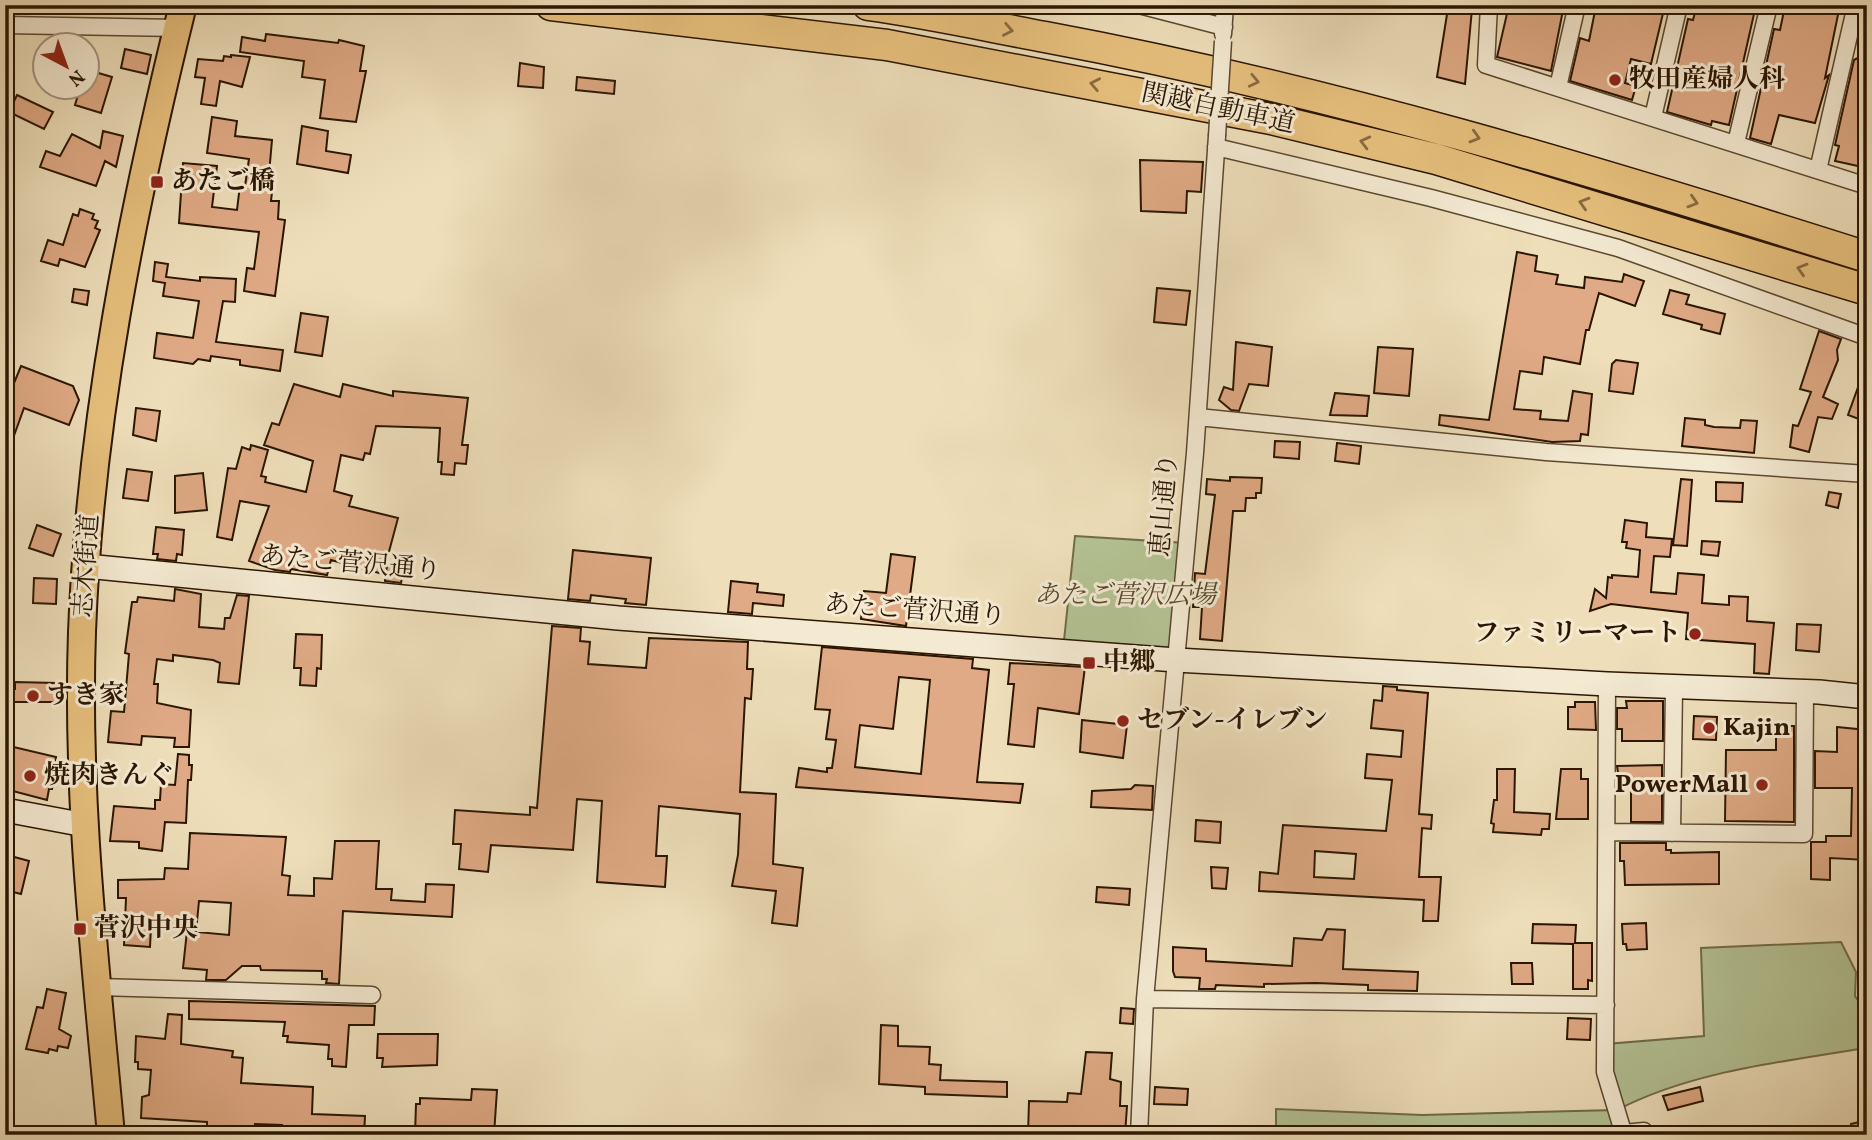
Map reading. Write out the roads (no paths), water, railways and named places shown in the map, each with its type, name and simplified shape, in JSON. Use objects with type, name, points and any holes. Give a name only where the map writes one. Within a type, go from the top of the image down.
[{"type":"highway","name":"関越自動車道","points":[[551,5],[887,45],[1271,119],[1436,159],[1867,290]]},
{"type":"highway","name":"関越自動車道","points":[[868,5],[1104,48],[1291,89],[1597,172],[1867,257]]},
{"type":"main road","name":"志木街道","points":[[111,1135],[85,825],[81,708],[86,566],[103,386],[117,307],[181,16]]},
{"type":"street","points":[[1139,5],[1223,34]]},
{"type":"street","name":"恵山通り","points":[[1139,1135],[1145,999],[1198,417],[1225,5]]},
{"type":"street","points":[[1489,5],[1486,65],[1867,186]]},
{"type":"street","points":[[1558,87],[1577,5]]},
{"type":"street","points":[[1653,117],[1679,5]]},
{"type":"street","points":[[1736,144],[1769,5]]},
{"type":"street","points":[[1818,170],[1856,5]]},
{"type":"street","points":[[5,26],[181,16]]},
{"type":"street","points":[[1216,142],[1618,248],[1867,337]]},
{"type":"street","points":[[1198,417],[1546,452],[1867,474]]},
{"type":"street","name":"あたご菅沢通り","points":[[86,566],[618,618],[1176,660],[1805,692],[1867,698]]},
{"type":"street","points":[[1607,684],[1605,1072],[1624,1134],[1644,1131]]},
{"type":"street","points":[[1672,833],[1674,687]]},
{"type":"street","points":[[1607,832],[1804,834],[1805,692]]},
{"type":"street","points":[[5,810],[85,825]]},
{"type":"street","points":[[98,987],[372,995]]},
{"type":"street","points":[[1145,999],[1606,1004]]},
{"type":"place","name":"牧田産婦人科","points":[[1615,80]]},
{"type":"place","name":"あたご橋","points":[[157,182]]},
{"type":"place","name":"ファミリーマート","points":[[1695,634]]},
{"type":"place","name":"中郷","points":[[1089,663]]},
{"type":"place","name":"すき家","points":[[33,696]]},
{"type":"place","name":"セブン-イレブン","points":[[1123,721]]},
{"type":"place","name":"Kajin","points":[[1709,728]]},
{"type":"place","name":"焼肉きんぐ","points":[[30,776]]},
{"type":"place","name":"PowerMall","points":[[1762,785]]},
{"type":"place","name":"菅沢中央","points":[[80,929]]},
{"type":"park label","name":"あたご菅沢広場","points":[[1125,596]]}]
